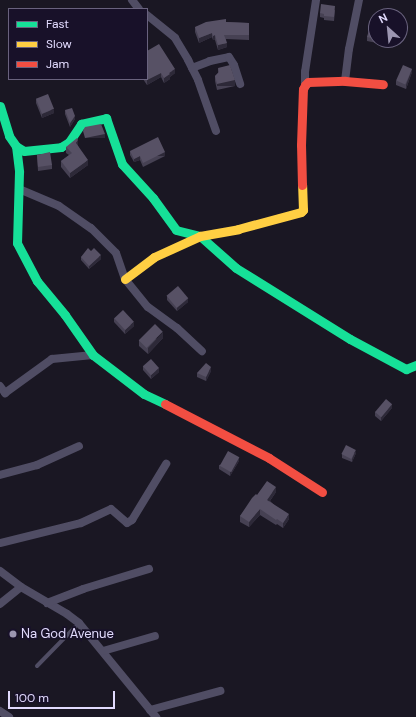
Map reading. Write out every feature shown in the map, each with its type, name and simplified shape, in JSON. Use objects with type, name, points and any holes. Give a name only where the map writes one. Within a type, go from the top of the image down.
[{"type":"street","points":[[132,0],[138,8]]},
{"type":"street","points":[[125,279],[154,257],[200,236],[284,218],[298,214],[303,210],[301,145],[303,89],[305,85],[305,72],[316,0]]},
{"type":"street","points":[[345,81],[349,49],[359,0]]},
{"type":"street","points":[[148,16],[175,38],[192,68],[216,132]]},
{"type":"street","points":[[192,68],[210,61],[229,57],[234,65],[240,84]]},
{"type":"street","points":[[305,85],[308,82],[345,81],[383,84]]},
{"type":"street","points":[[0,106],[9,136],[16,146],[24,151],[61,147],[69,142],[82,124],[106,118],[122,164],[153,198],[176,230],[200,236],[236,268],[350,339],[406,368],[416,365]]},
{"type":"street","points":[[16,146],[19,172],[19,213],[16,233],[17,243],[37,281],[65,315],[92,355],[144,394],[204,423],[269,458],[322,492]]},
{"type":"street","points":[[19,189],[59,206],[91,228],[116,252],[125,279],[148,307],[177,328],[202,351]]},
{"type":"street","points":[[0,386],[5,393],[52,359],[92,355]]},
{"type":"street","points":[[0,475],[37,465],[79,446]]},
{"type":"street","points":[[0,543],[81,523],[111,509],[127,523],[132,520],[140,508],[166,464]]},
{"type":"street","points":[[47,603],[83,589],[149,569]]},
{"type":"street","points":[[0,571],[20,588],[67,614],[79,623],[156,717]]},
{"type":"street","points":[[0,604],[20,588]]},
{"type":"street","points":[[103,651],[155,636]]},
{"type":"street","points":[[150,710],[220,691]]},
{"type":"street","points":[[0,711],[9,717]]},
{"type":"lane","points":[[37,666],[79,623]]},
{"type":"building","points":[[321,4],[335,6],[334,17],[324,16],[324,14],[320,13]]},
{"type":"building","points":[[226,19],[226,22],[249,23],[249,35],[224,35],[227,43],[218,45],[215,35],[213,36],[212,33],[199,38],[195,27],[206,22]]},
{"type":"building","points":[[159,44],[175,69],[164,78],[161,73],[148,80],[148,50]]},
{"type":"building","points":[[230,65],[235,80],[217,84],[215,76],[219,72],[218,68]]},
{"type":"building","points":[[403,65],[412,69],[405,85],[396,81]]},
{"type":"building","points":[[48,94],[54,109],[42,114],[36,99]]},
{"type":"building","points":[[72,108],[75,116],[70,123],[65,110]]},
{"type":"building","points":[[101,124],[105,134],[85,138],[83,131],[85,127]]},
{"type":"building","points":[[158,137],[165,152],[143,163],[140,156],[134,159],[130,151]]},
{"type":"building","points":[[77,138],[78,140],[76,143],[88,160],[70,173],[61,161],[72,153],[66,147]]},
{"type":"building","points":[[50,152],[52,165],[38,167],[37,155]]},
{"type":"building","points":[[88,248],[91,251],[94,248],[101,255],[89,266],[81,257]]},
{"type":"building","points":[[178,286],[188,298],[177,308],[167,296]]},
{"type":"building","points":[[123,310],[134,322],[125,330],[114,318]]},
{"type":"building","points":[[155,324],[163,332],[147,348],[139,340]]},
{"type":"building","points":[[151,359],[159,368],[151,375],[143,366]]},
{"type":"building","points":[[206,363],[211,367],[206,377],[197,373]]},
{"type":"building","points":[[386,399],[392,404],[381,417],[375,412]]},
{"type":"building","points":[[346,445],[356,450],[351,459],[341,454]]},
{"type":"building","points":[[228,451],[239,457],[231,472],[220,466]]},
{"type":"building","points":[[267,481],[276,487],[267,500],[289,514],[283,523],[260,509],[249,522],[240,516],[252,498],[256,494],[257,495]]},
{"type":"traffic: fast","points":[[0,106],[9,136],[16,146],[19,172],[17,243],[37,281],[65,315],[93,355],[144,394],[165,404]]},
{"type":"traffic: fast","points":[[16,146],[24,151],[61,147],[69,142],[81,124],[106,118],[122,164],[153,198],[176,230],[200,236],[236,268],[350,339],[406,369],[416,365]]},
{"type":"traffic: slow","points":[[125,279],[154,257],[200,236],[238,229],[301,212],[303,210],[302,185]]},
{"type":"traffic: jam","points":[[302,185],[301,145],[303,89],[305,85],[308,82],[345,81],[383,84]]},
{"type":"traffic: jam","points":[[165,404],[269,458],[322,492]]},
{"type":"place","name":"Na God Avenue","points":[[13,634]]}]
